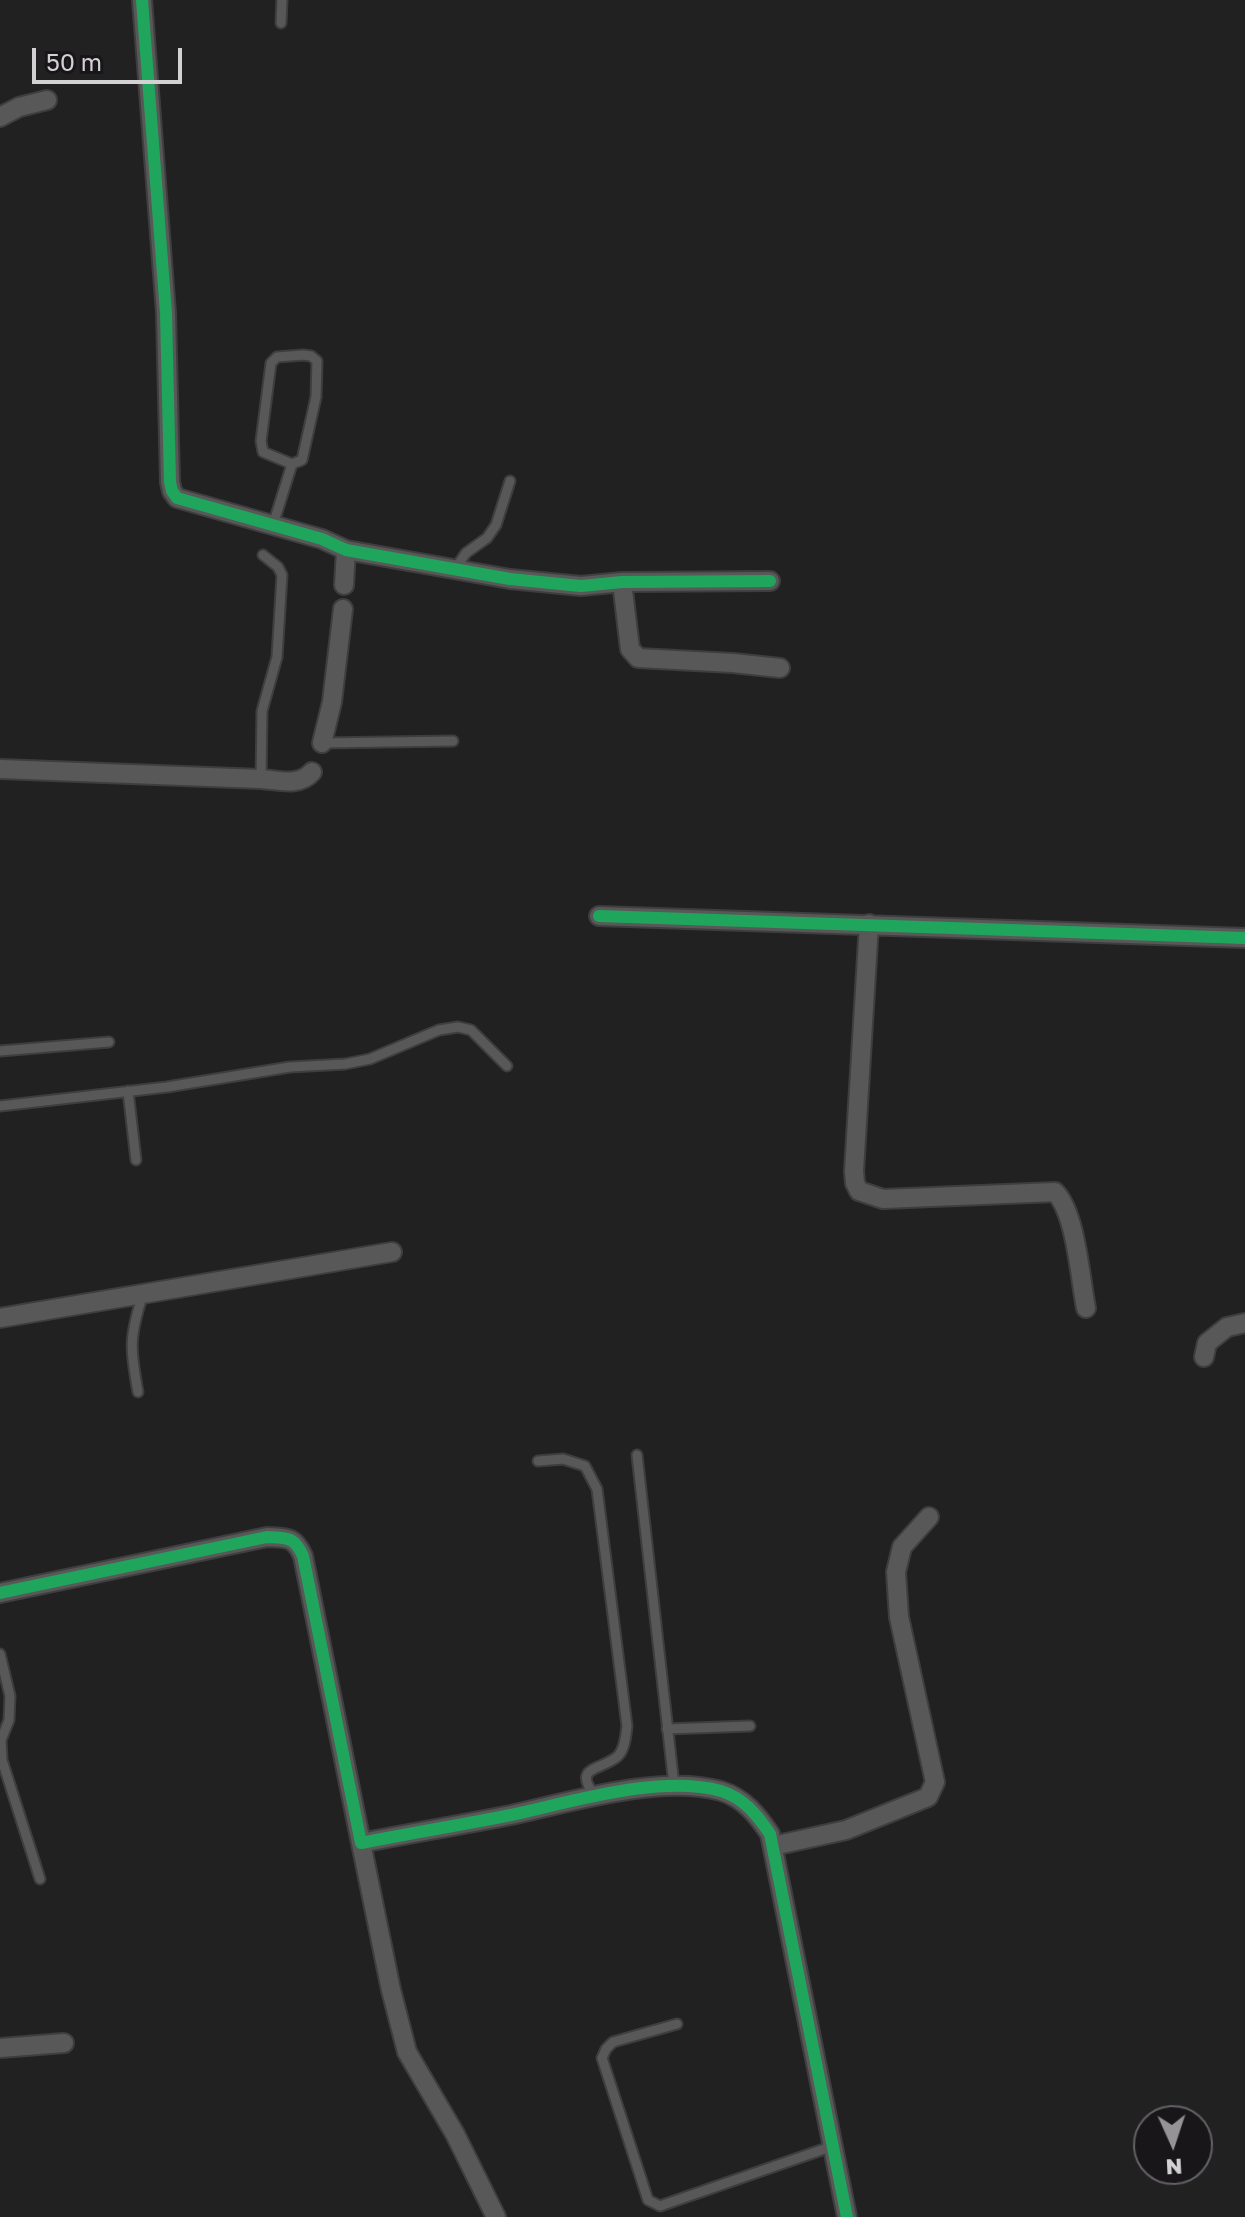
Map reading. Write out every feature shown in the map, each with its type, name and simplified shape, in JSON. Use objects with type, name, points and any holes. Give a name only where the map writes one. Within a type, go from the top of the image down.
[{"type":"street","points":[[142,0],[166,313],[172,491],[177,498],[322,539],[346,550],[546,582],[581,586],[622,582],[770,581]]},
{"type":"street","points":[[0,117],[19,107],[47,100]]},
{"type":"street","points":[[344,585],[346,550]]},
{"type":"street","points":[[622,582],[630,649],[638,658],[780,668]]},
{"type":"street","points":[[322,743],[332,702],[343,609]]},
{"type":"street","points":[[0,769],[295,782],[304,780],[312,772]]},
{"type":"street","points":[[599,916],[1245,938]]},
{"type":"street","points":[[869,924],[854,1171],[859,1191],[883,1199],[1055,1192],[1064,1200],[1086,1308]]},
{"type":"street","points":[[0,1318],[392,1252]]},
{"type":"street","points":[[1204,1357],[1207,1343],[1227,1327],[1245,1323]]},
{"type":"street","points":[[773,1846],[846,1830],[928,1797],[935,1782],[899,1617],[896,1572],[902,1547],[929,1517]]},
{"type":"street","points":[[0,1593],[267,1537],[288,1538],[297,1544],[303,1556],[391,1990],[407,2052],[455,2134],[496,2217]]},
{"type":"street","points":[[361,1843],[510,1815],[594,1794],[674,1786],[722,1791],[755,1811],[770,1834],[773,1846],[847,2217]]},
{"type":"street","points":[[0,2048],[64,2043]]},
{"type":"lane","points":[[281,23],[282,0]]},
{"type":"lane","points":[[311,356],[317,361],[316,397],[302,460],[292,464],[271,457],[262,449],[270,366],[277,357],[311,356]]},
{"type":"lane","points":[[273,525],[292,464]]},
{"type":"lane","points":[[455,569],[466,553],[487,538],[496,525],[510,481]]},
{"type":"lane","points":[[261,779],[262,711],[277,657],[282,575],[278,567],[263,555]]},
{"type":"lane","points":[[322,743],[453,741]]},
{"type":"lane","points":[[0,1106],[290,1067],[345,1064],[370,1059],[439,1030],[458,1027],[471,1030],[507,1066]]},
{"type":"lane","points":[[0,1051],[109,1042]]},
{"type":"lane","points":[[128,1091],[136,1160]]},
{"type":"lane","points":[[138,1392],[131,1355],[132,1327],[143,1294]]},
{"type":"lane","points":[[637,1455],[674,1786]]},
{"type":"lane","points":[[538,1461],[563,1459],[585,1466],[597,1489],[627,1726],[626,1741],[619,1756],[590,1771],[586,1778],[586,1784],[594,1794]]},
{"type":"lane","points":[[0,1654],[10,1696],[9,1720],[1,1740],[2,1760],[40,1879]]},
{"type":"lane","points":[[667,1729],[750,1726]]},
{"type":"lane","points":[[677,2024],[613,2042],[602,2058],[648,2200],[653,2204],[660,2206],[833,2146]]},
{"type":"cycle path","points":[[142,0],[166,313],[170,482],[177,498],[322,539],[346,550],[510,579],[581,586],[622,582],[770,581]]},
{"type":"cycle path","points":[[599,916],[1245,938]]},
{"type":"cycle path","points":[[0,1593],[267,1537],[293,1541],[303,1556],[361,1843],[644,1788],[697,1787],[721,1791],[743,1803],[770,1834],[847,2217]]}]
